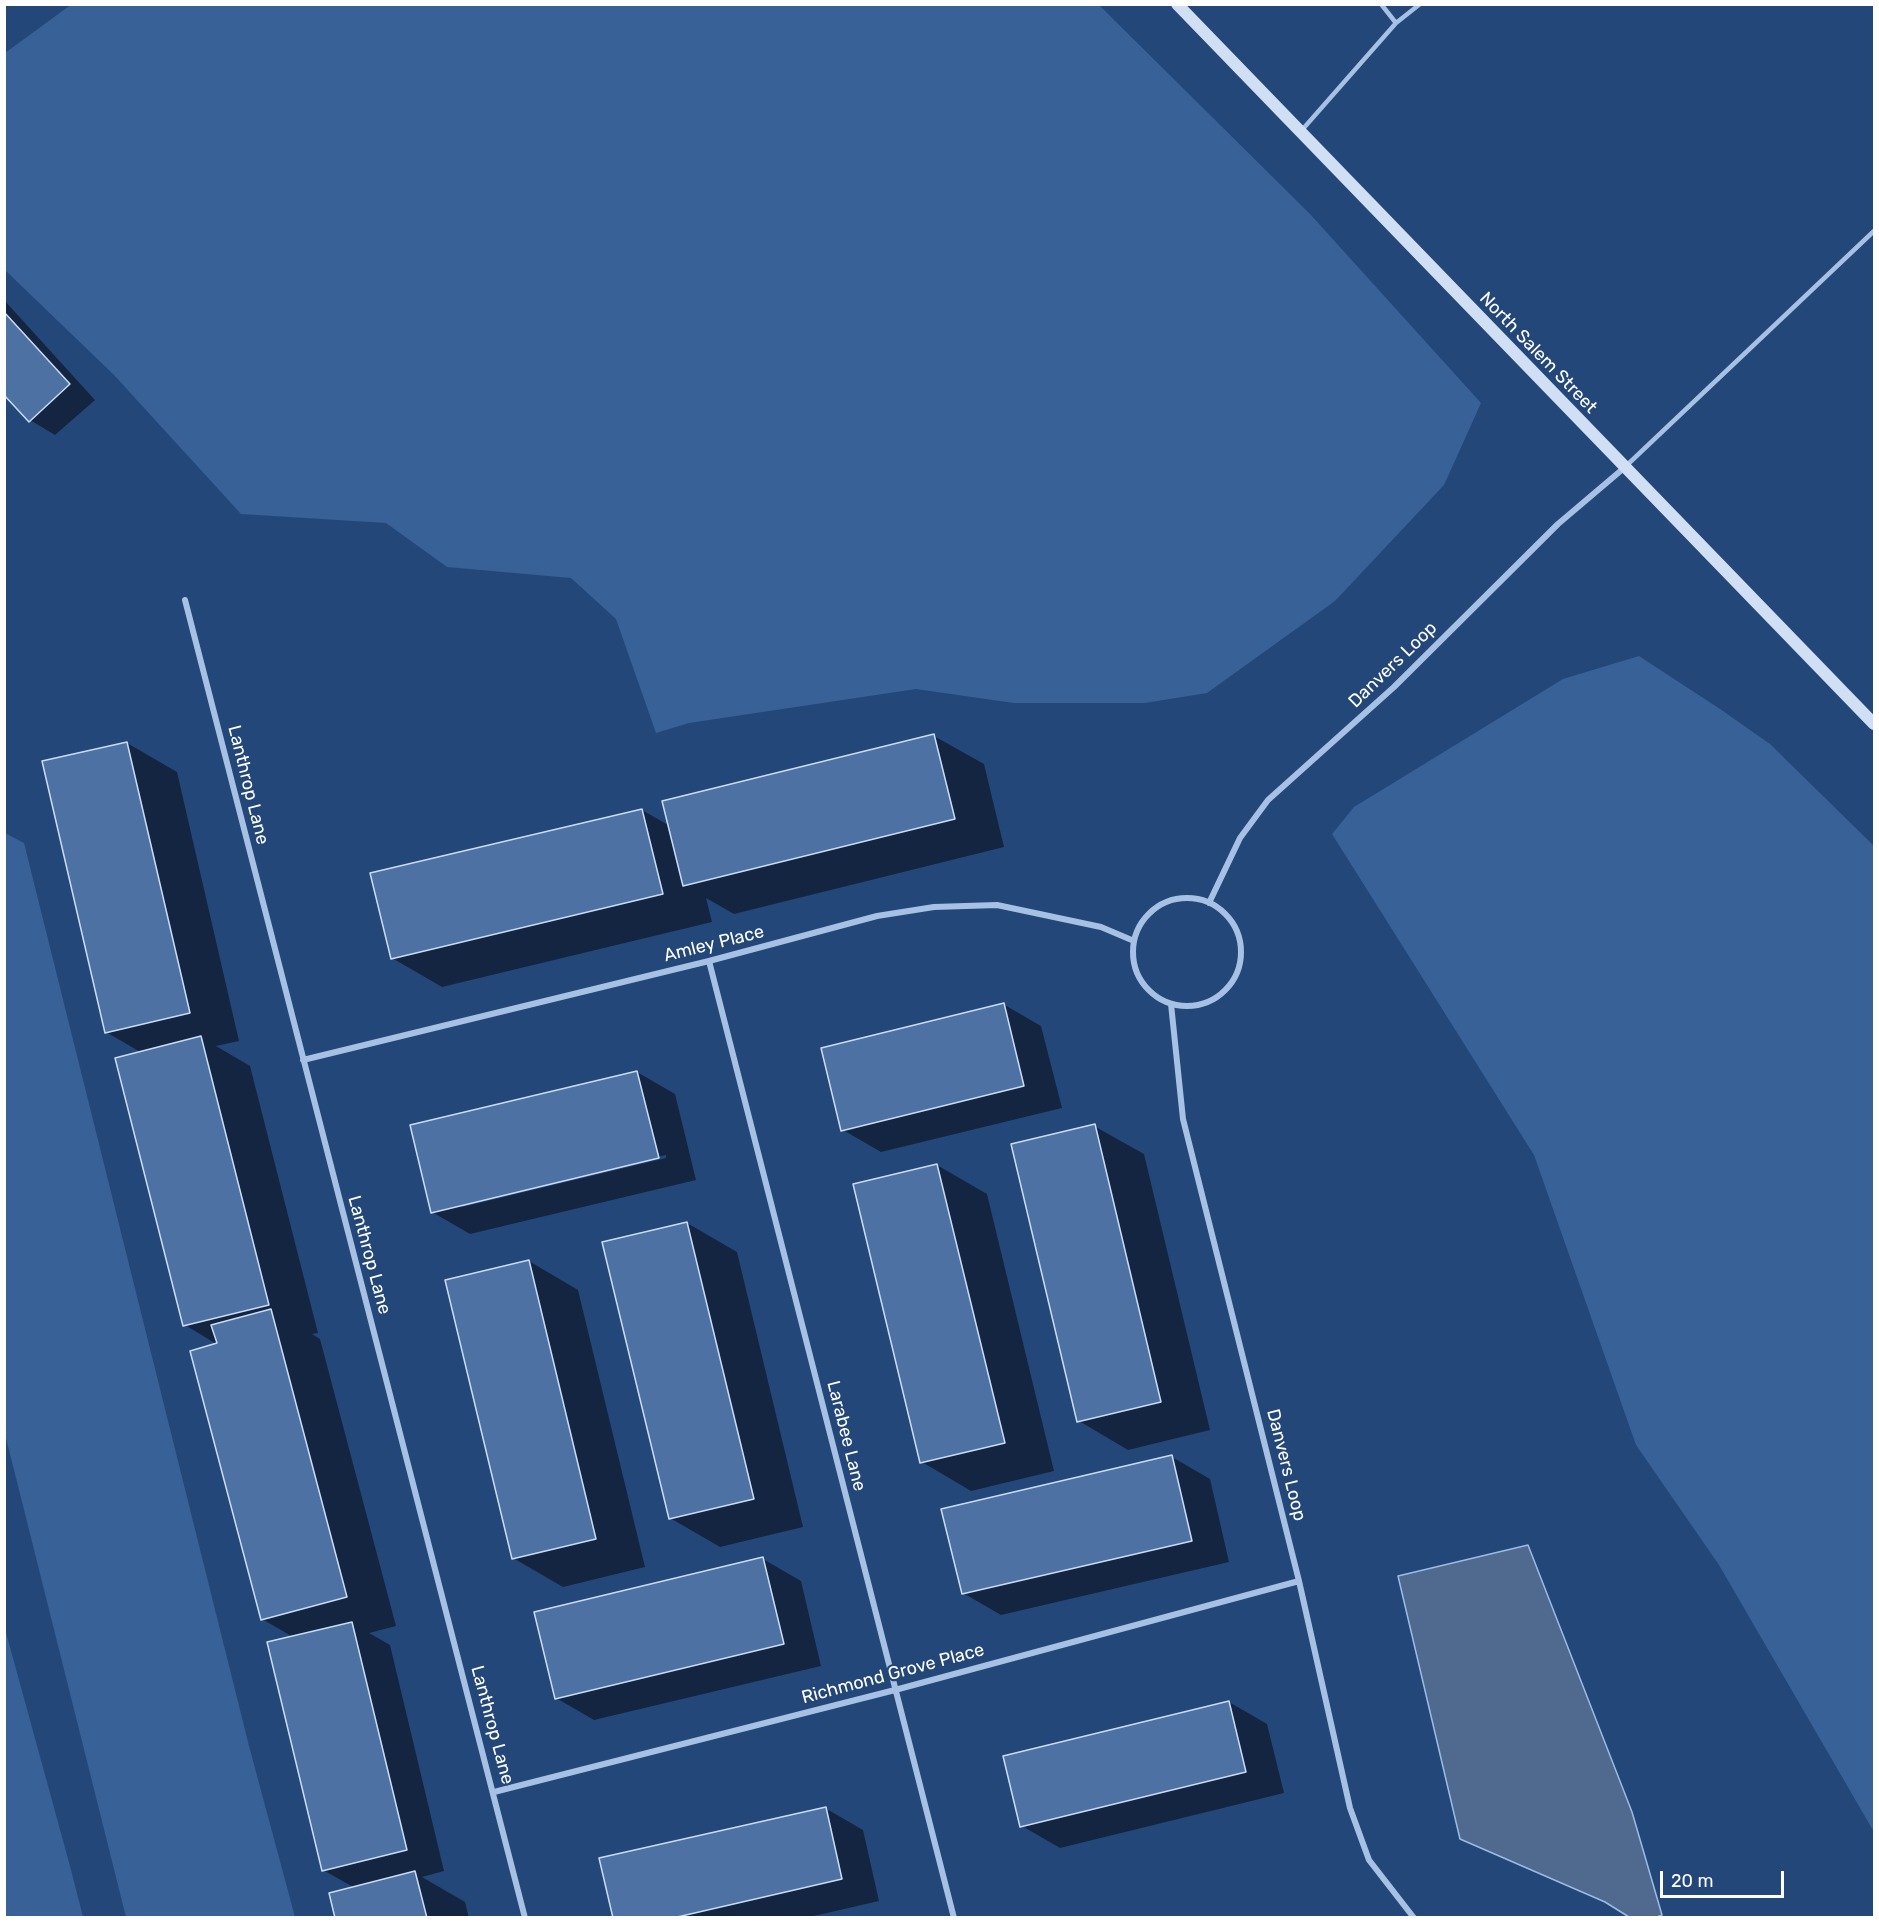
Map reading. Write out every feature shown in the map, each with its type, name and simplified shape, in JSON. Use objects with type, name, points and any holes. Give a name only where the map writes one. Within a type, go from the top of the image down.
[{"type":"main road","name":"North Salem Street","points":[[1176,4],[1875,724]]},
{"type":"street","name":"Danvers Loop","points":[[1209,903],[1240,838],[1268,800],[1394,687],[1558,524],[1624,468]]},
{"type":"street","name":"Lanthrop Lane","points":[[185,600],[525,1917]]},
{"type":"street","points":[[1184,897],[1209,903],[1217,906],[1231,918],[1239,933],[1242,950],[1240,967],[1232,983],[1220,996],[1205,1004],[1188,1007],[1171,1004],[1157,997],[1145,986],[1137,973],[1134,941],[1140,925],[1151,911],[1167,902],[1184,897]]},
{"type":"street","name":"Amley Place","points":[[303,1060],[709,961],[877,916],[934,907],[997,905],[1101,927],[1134,941]]},
{"type":"street","name":"Larabee Lane","points":[[709,961],[954,1917]]},
{"type":"street","name":"Danvers Loop","points":[[1171,1004],[1183,1119],[1299,1581],[1350,1808],[1369,1860],[1414,1917]]},
{"type":"street","name":"Richmond Grove Place","points":[[494,1792],[895,1690],[1299,1581]]},
{"type":"lane","points":[[1381,4],[1396,22]]},
{"type":"lane","points":[[1300,132],[1396,22],[1420,4]]},
{"type":"lane","points":[[1624,468],[1875,231]]},
{"type":"shaded area","points":[[72,4],[1099,5],[1310,214],[1481,403],[1444,485],[1335,601],[1207,693],[1145,703],[1014,703],[916,689],[689,723],[656,733],[616,619],[571,578],[447,567],[386,523],[241,514],[114,375],[5,270],[5,53]]},
{"type":"shaded area","points":[[1639,656],[1770,744],[1874,846],[1874,1832],[1719,1565],[1636,1445],[1534,1155],[1332,834],[1354,807],[1563,679]]},
{"type":"shaded area","points":[[5,833],[24,843],[249,1746],[295,1917],[126,1917],[5,1434]]},
{"type":"shaded area","points":[[1528,1545],[1632,1812],[1662,1915],[1657,1917],[1629,1917],[1605,1902],[1460,1839],[1398,1576]]},
{"type":"shaded area","points":[[5,1629],[70,1866],[83,1917],[5,1917]]},
{"type":"building","points":[[4,312],[70,384],[29,422],[4,395]]},
{"type":"building","points":[[934,734],[955,819],[683,886],[662,801]]},
{"type":"building","points":[[127,742],[190,1013],[105,1033],[42,761]]},
{"type":"building","points":[[642,809],[663,894],[391,959],[370,873]]},
{"type":"building","points":[[1004,1003],[1024,1086],[841,1131],[821,1048]]},
{"type":"building","points":[[201,1036],[269,1305],[183,1326],[115,1058]]},
{"type":"building","points":[[637,1071],[659,1158],[431,1213],[410,1125]]},
{"type":"building","points":[[1095,1124],[1161,1402],[1077,1422],[1011,1144]]},
{"type":"building","points":[[937,1164],[1005,1443],[920,1463],[853,1184]]},
{"type":"building","points":[[687,1222],[754,1499],[669,1519],[602,1242]]},
{"type":"building","points":[[529,1260],[596,1539],[512,1559],[445,1280]]},
{"type":"building","points":[[271,1309],[347,1597],[261,1620],[190,1351],[217,1343],[211,1325]]},
{"type":"building","points":[[1172,1455],[1192,1541],[962,1594],[941,1509]]},
{"type":"building","points":[[763,1557],[784,1644],[555,1699],[534,1612]]},
{"type":"building","points":[[352,1622],[407,1850],[322,1871],[267,1642]]},
{"type":"building","points":[[1229,1701],[1246,1772],[1020,1827],[1003,1756]]},
{"type":"building","points":[[826,1807],[842,1879],[673,1918],[613,1918],[599,1858]]},
{"type":"building","points":[[415,1871],[427,1918],[335,1918],[329,1893]]}]
